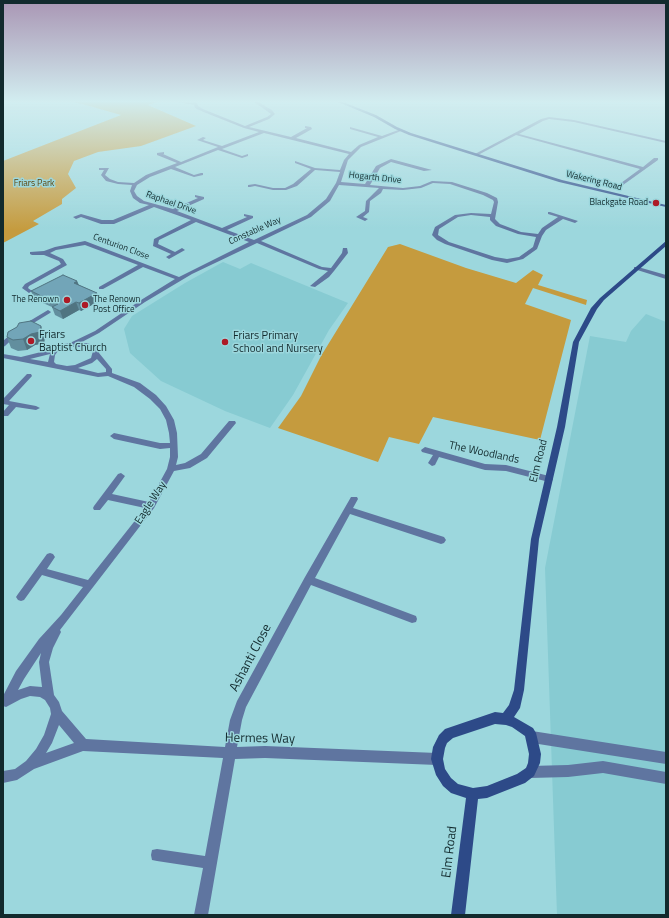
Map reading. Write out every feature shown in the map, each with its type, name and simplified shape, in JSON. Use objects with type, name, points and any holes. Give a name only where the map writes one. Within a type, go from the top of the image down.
[{"type":"street","points":[[212,145],[242,157]]},
{"type":"street","name":"Raphael Drive","points":[[228,145],[148,176],[135,184],[132,191],[135,197],[142,202],[173,211],[254,241],[297,259],[332,270]]},
{"type":"street","points":[[316,145],[352,153]]},
{"type":"street","name":"Constable Way","points":[[55,350],[73,344],[97,332],[134,306],[179,279],[254,241],[301,221],[315,212],[328,200],[338,183],[346,160],[352,153],[363,145]]},
{"type":"street","name":"Wakering Road","points":[[448,145],[561,181],[666,206]]},
{"type":"street","points":[[477,154],[494,145]]},
{"type":"street","points":[[556,145],[643,168]]},
{"type":"street","points":[[152,156],[160,154],[181,163]]},
{"type":"street","points":[[237,159],[247,155]]},
{"type":"street","points":[[385,158],[424,170],[430,170]]},
{"type":"street","points":[[623,184],[656,158]]},
{"type":"street","points":[[367,185],[379,166],[391,160]]},
{"type":"street","points":[[297,165],[304,165],[314,169],[342,171]]},
{"type":"street","points":[[171,167],[194,176]]},
{"type":"street","points":[[101,169],[115,169]]},
{"type":"street","points":[[107,169],[104,175],[108,180],[118,183],[135,184]]},
{"type":"street","points":[[260,182],[252,185],[276,189],[290,188],[295,186],[314,169]]},
{"type":"street","points":[[188,178],[201,174]]},
{"type":"street","name":"Hogarth Drive","points":[[338,183],[403,190],[432,182],[450,183],[493,198],[496,202],[492,216]]},
{"type":"street","points":[[359,217],[367,212],[368,201],[379,192],[382,187]]},
{"type":"street","points":[[173,211],[199,197],[208,200]]},
{"type":"street","points":[[88,212],[78,216],[101,222],[114,222],[154,205]]},
{"type":"street","points":[[550,213],[575,221]]},
{"type":"street","points":[[352,214],[365,219]]},
{"type":"street","points":[[539,236],[500,227],[493,221],[492,216],[471,214],[458,216],[437,228],[435,235],[447,243],[494,259],[507,261],[521,258],[535,248],[539,236],[544,229],[562,217]]},
{"type":"street","points":[[223,230],[249,216],[257,219]]},
{"type":"street","points":[[175,254],[154,245],[156,239],[195,220]]},
{"type":"street","name":"Centurion Close","points":[[32,253],[44,253],[55,249],[85,243],[179,279]]},
{"type":"street","name":"Elm Road","points":[[506,719],[514,708],[519,690],[535,539],[562,427],[576,342],[595,307],[636,268],[666,243]]},
{"type":"street","points":[[313,286],[327,276],[345,253],[345,249]]},
{"type":"street","points":[[169,257],[182,250]]},
{"type":"street","points":[[29,291],[26,288],[27,285],[64,265],[63,262],[44,253]]},
{"type":"street","points":[[101,288],[143,264]]},
{"type":"street","points":[[636,268],[666,277]]},
{"type":"street","points":[[40,278],[48,282]]},
{"type":"street","points":[[3,345],[20,329],[48,312]]},
{"type":"street","points":[[67,368],[76,367],[90,362],[94,351],[97,332]]},
{"type":"street","points":[[73,344],[87,345],[94,351],[108,369],[109,374]]},
{"type":"street","points":[[22,359],[55,350]]},
{"type":"street","points":[[54,366],[50,359],[55,350]]},
{"type":"street","points":[[3,356],[54,366]]},
{"type":"street","name":"Eagle Way","points":[[4,703],[37,651],[65,618],[151,506],[172,469],[174,433],[170,420],[163,408],[153,397],[137,385],[109,374],[98,374],[54,366]]},
{"type":"street","points":[[4,402],[29,376]]},
{"type":"street","points":[[4,402],[36,408]]},
{"type":"street","points":[[5,414],[14,404]]},
{"type":"street","points":[[172,469],[187,466],[204,456],[232,423]]},
{"type":"street","points":[[114,436],[160,446],[174,445]]},
{"type":"street","name":"The Woodlands","points":[[424,450],[485,467],[506,468],[549,480]]},
{"type":"street","name":"The Woodlands","points":[[432,463],[437,454]]},
{"type":"street","points":[[97,508],[121,476]]},
{"type":"street","points":[[106,496],[151,506]]},
{"type":"street","name":"Ashanti Close","points":[[201,915],[232,754],[236,720],[241,705],[308,580],[354,499]]},
{"type":"street","points":[[348,510],[441,540]]},
{"type":"street","points":[[21,597],[50,557]]},
{"type":"street","points":[[40,571],[90,585]]},
{"type":"street","points":[[308,580],[412,619]]},
{"type":"street","name":"Eagle Way","points":[[57,714],[55,706],[49,696],[44,662],[48,646],[65,618]]},
{"type":"street","points":[[4,703],[18,694],[30,691],[41,692],[49,696]]},
{"type":"street","points":[[57,714],[83,744]]},
{"type":"street","points":[[5,779],[17,774],[30,765],[40,753],[54,727],[57,714]]},
{"type":"street","points":[[494,718],[506,719],[524,727],[532,737],[535,754],[530,772],[521,779],[486,792],[473,794],[455,789],[447,782],[440,771],[437,758],[439,747],[443,739],[450,733],[485,720],[494,718]]},
{"type":"street","points":[[532,737],[666,758]]},
{"type":"street","name":"Hermes Way","points":[[30,765],[83,744],[232,754],[265,752],[437,758]]},
{"type":"street","points":[[530,772],[568,771],[603,767],[666,778]]},
{"type":"street","name":"Elm Road","points":[[458,915],[473,794]]},
{"type":"street","points":[[157,855],[211,863]]},
{"type":"shaded area","name":"Friars Primary School and Nursery","points":[[223,262],[240,269],[251,263],[348,303],[329,330],[293,395],[270,428],[225,411],[161,381],[130,353],[124,329],[132,316],[185,283]]},
{"type":"shaded area","points":[[646,314],[666,322],[666,915],[557,915],[545,568],[590,336],[626,342],[631,331]]},
{"type":"green space","name":"Friars Park","points":[[44,145],[144,145],[98,152],[74,161],[68,174],[76,188],[62,199],[62,204],[33,221],[39,224],[3,243],[3,161]]},
{"type":"green space","points":[[400,244],[466,268],[516,283],[533,270],[543,275],[538,285],[587,300],[586,305],[533,288],[525,304],[571,320],[540,440],[433,417],[419,444],[389,437],[378,462],[278,428],[301,396],[321,356],[388,247]]},
{"type":"building","points":[[63,275],[77,281],[74,283],[97,293],[60,311],[52,307],[58,304],[31,291]]},
{"type":"building","points":[[31,321],[41,326],[40,332],[31,334],[23,339],[13,340],[7,337],[8,332],[17,327],[19,323]]},
{"type":"place","name":"Blackgate Road","points":[[656,203]]},
{"type":"place","name":"The Renown","points":[[67,300]]},
{"type":"place","name":"The Renown Post Office","points":[[85,305]]},
{"type":"place","name":"Friars Baptist Church","points":[[31,341]]},
{"type":"place","name":"Friars Primary School and Nursery","points":[[225,342]]}]
